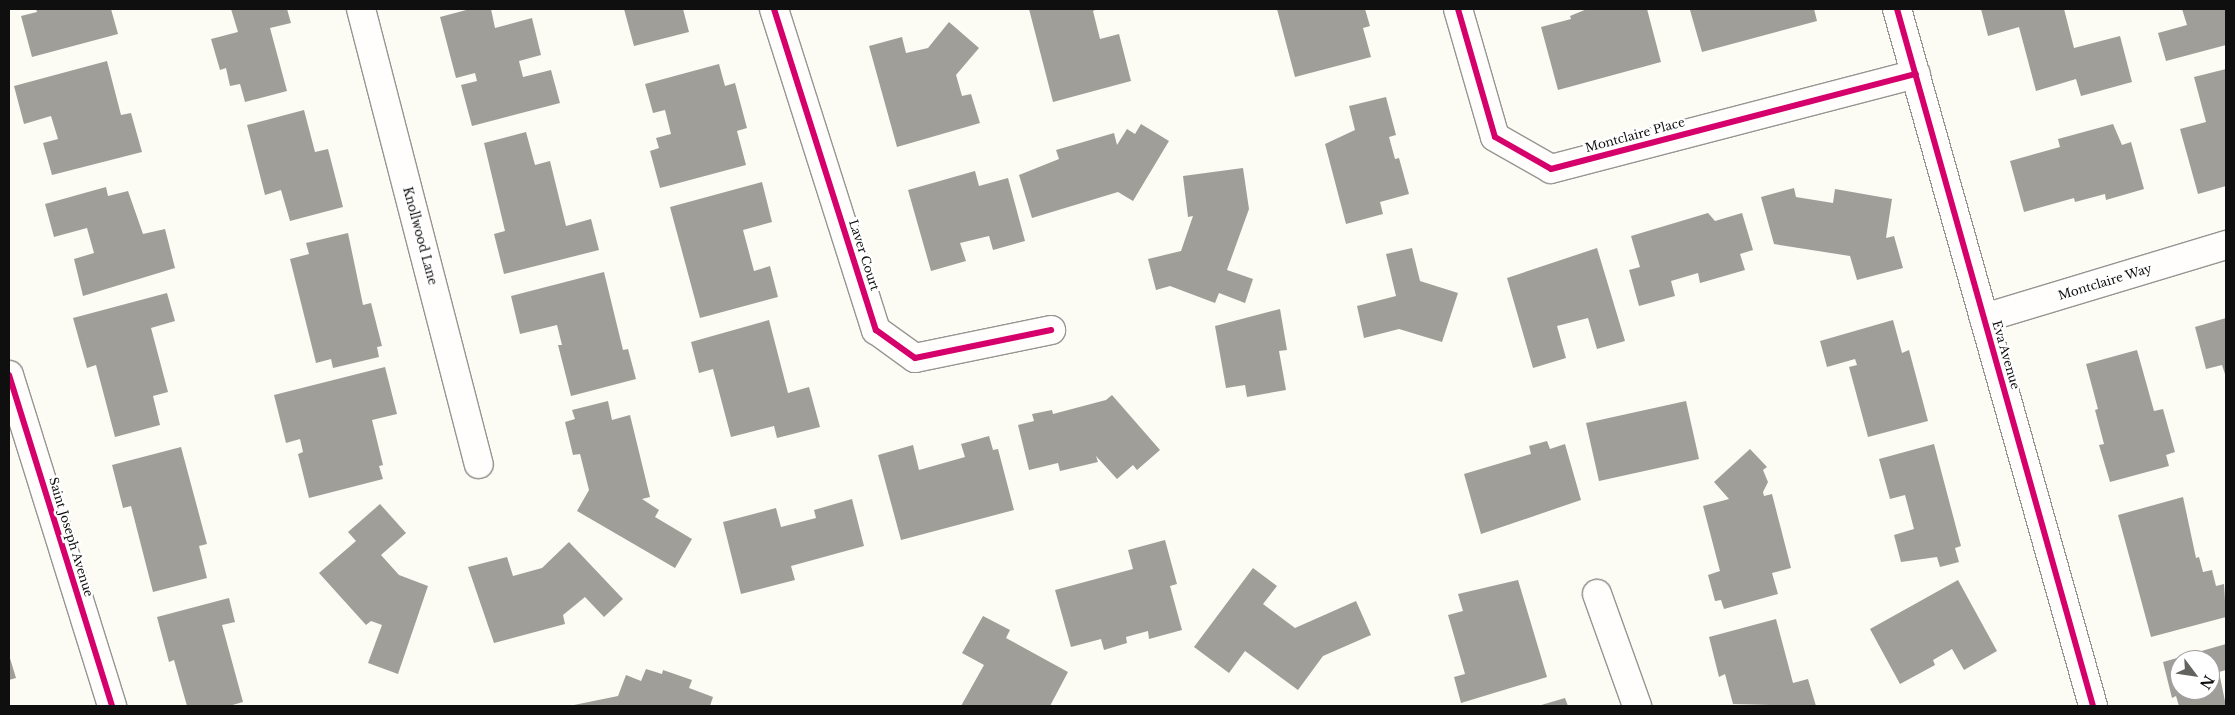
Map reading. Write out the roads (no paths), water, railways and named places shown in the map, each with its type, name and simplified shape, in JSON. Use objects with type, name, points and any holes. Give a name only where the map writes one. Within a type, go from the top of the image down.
[{"type":"street","name":"Knollwood Lane","points":[[361,9],[479,464]]},
{"type":"street","name":"Laver Court","points":[[774,9],[876,330],[915,358],[1051,330]]},
{"type":"street","name":"Montclaire Place","points":[[1458,9],[1495,137],[1551,169],[1916,74]]},
{"type":"street","name":"Eva Avenue","points":[[1897,9],[1984,318],[2088,705]]},
{"type":"street","name":"Montclaire Way","points":[[1984,318],[2226,246]]},
{"type":"street","name":"Saint Joseph Avenue","points":[[9,374],[112,706]]},
{"type":"street","points":[[1597,594],[1637,706]]}]
